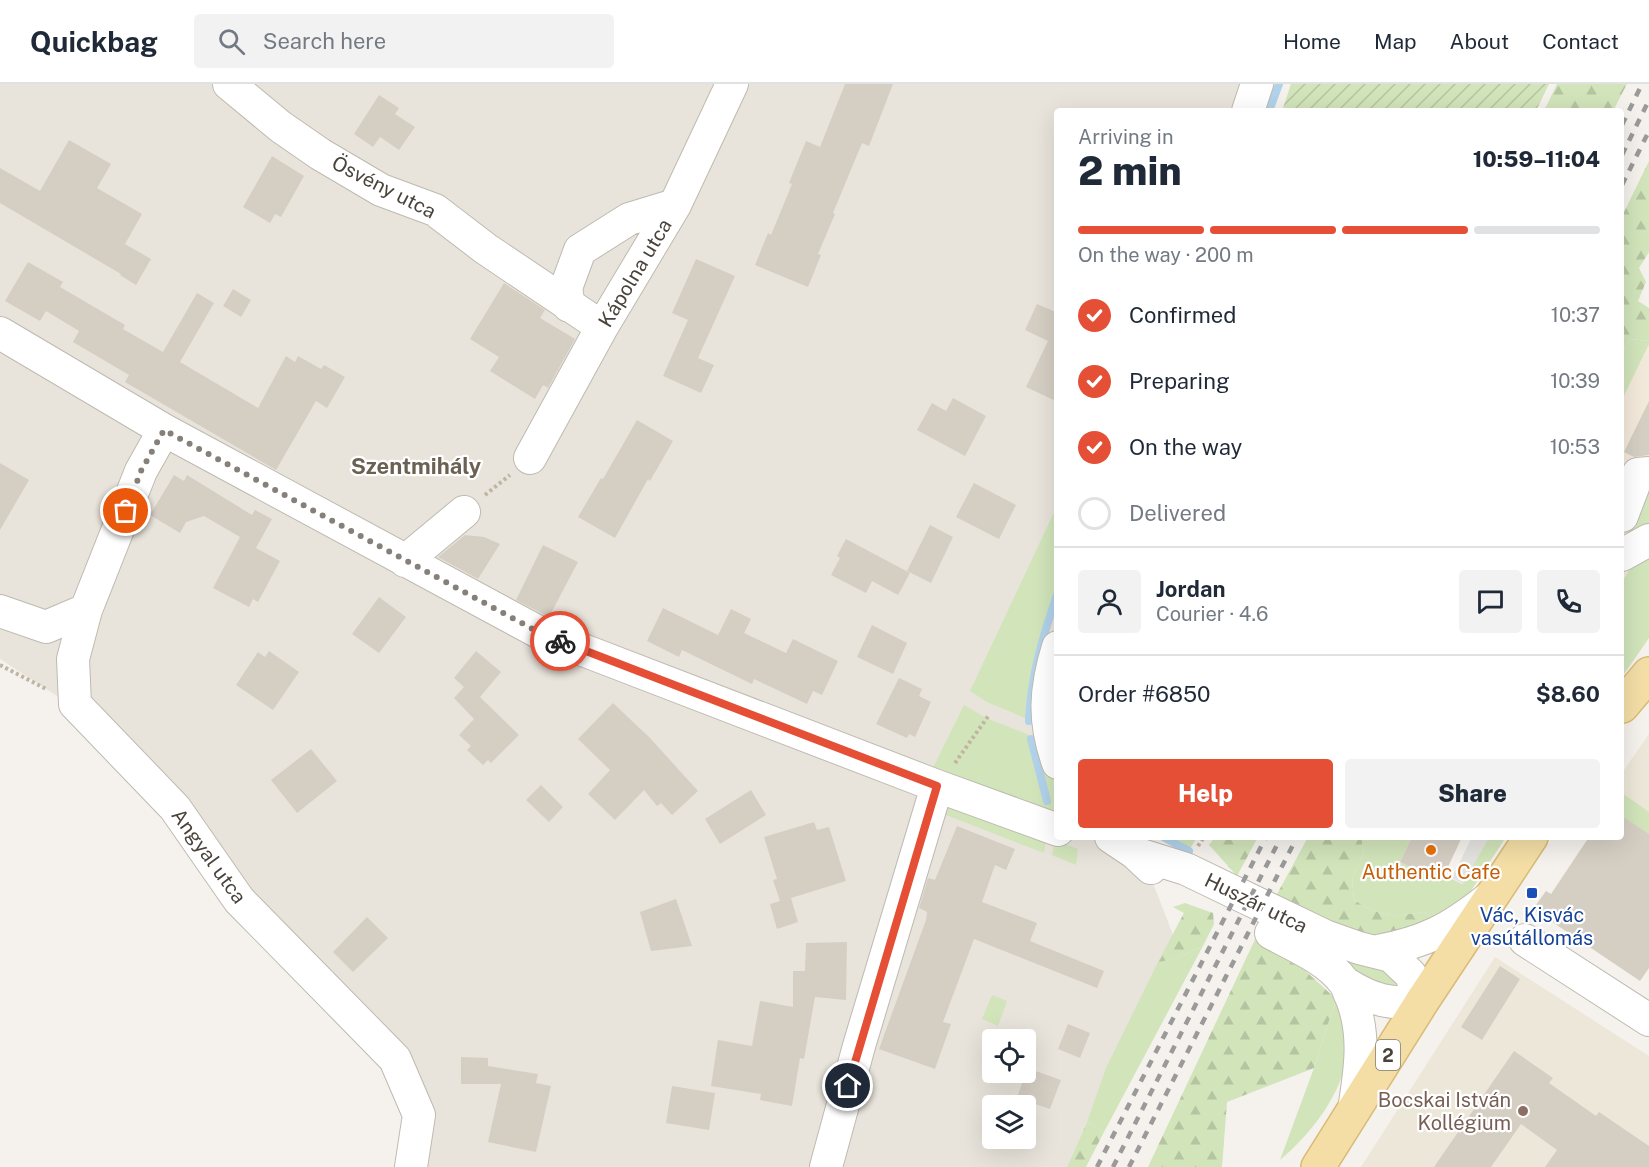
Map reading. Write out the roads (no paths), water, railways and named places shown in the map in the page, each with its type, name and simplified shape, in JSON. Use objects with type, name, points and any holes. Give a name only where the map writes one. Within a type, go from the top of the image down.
[{"type":"main road","points":[[1624,704],[1649,674]]},
{"type":"main road","name":"2","points":[[1318,1167],[1423,1000],[1529,840]]},
{"type":"street","name":"Ösvény utca","points":[[229,84],[281,127],[320,154],[381,190],[435,210],[486,249],[602,327]]},
{"type":"street","name":"Kápolna utca","points":[[530,458],[602,327],[675,205],[732,84]]},
{"type":"street","points":[[1249,108],[1257,84]]},
{"type":"street","points":[[569,306],[566,288],[580,250],[629,219],[675,205]]},
{"type":"street","points":[[0,333],[164,430],[544,635],[946,775],[1054,828]]},
{"type":"street","points":[[0,611],[46,627],[86,610],[141,471],[164,430]]},
{"type":"street","points":[[1624,511],[1638,474],[1649,473]]},
{"type":"street","points":[[405,561],[464,512]]},
{"type":"street","points":[[1624,554],[1649,540]]},
{"type":"street","name":"Angyal utca","points":[[86,610],[73,659],[75,704],[175,808],[239,900],[395,1059],[419,1115],[411,1167]]},
{"type":"street","points":[[1054,660],[1046,702],[1048,730],[1054,750]]},
{"type":"street","points":[[826,1167],[859,1046],[946,775]]},
{"type":"street","name":"Huszár utca","points":[[1112,842],[1186,869],[1310,930],[1340,942],[1391,956],[1410,974],[1423,1000],[1409,1003],[1381,1001],[1368,997],[1345,983],[1332,970],[1298,947],[1175,884],[1112,842]]},
{"type":"street","name":"Huszár utca","points":[[1378,951],[1399,947],[1436,934],[1458,923],[1494,895]]},
{"type":"street","points":[[1525,940],[1649,1020]]},
{"type":"street","name":"Huszár utca","points":[[1345,983],[1357,1012],[1361,1033],[1361,1067],[1353,1110]]},
{"type":"waterway","points":[[1270,108],[1279,84]]},
{"type":"waterway","points":[[1029,721],[1032,688],[1054,604]]},
{"type":"waterway","points":[[1031,739],[1047,801]]},
{"type":"waterway","points":[[1169,840],[1189,851]]},
{"type":"railway","points":[[1624,121],[1642,84]]},
{"type":"railway","points":[[1624,151],[1649,100]]},
{"type":"railway","points":[[1624,181],[1649,131]]},
{"type":"railway","points":[[1097,1167],[1264,840]]},
{"type":"railway","points":[[1113,1167],[1279,840]]},
{"type":"railway","points":[[1129,1167],[1295,840]]},
{"type":"place","name":"Authentic Cafe","points":[[1431,850]]},
{"type":"place","name":"Vác, Kisvác vasútállomás","points":[[1532,893]]},
{"type":"place","name":"Bocskai István Kollégium","points":[[1523,1111]]},
{"type":"district","name":"Szentmihály","points":[[416,466]]}]
